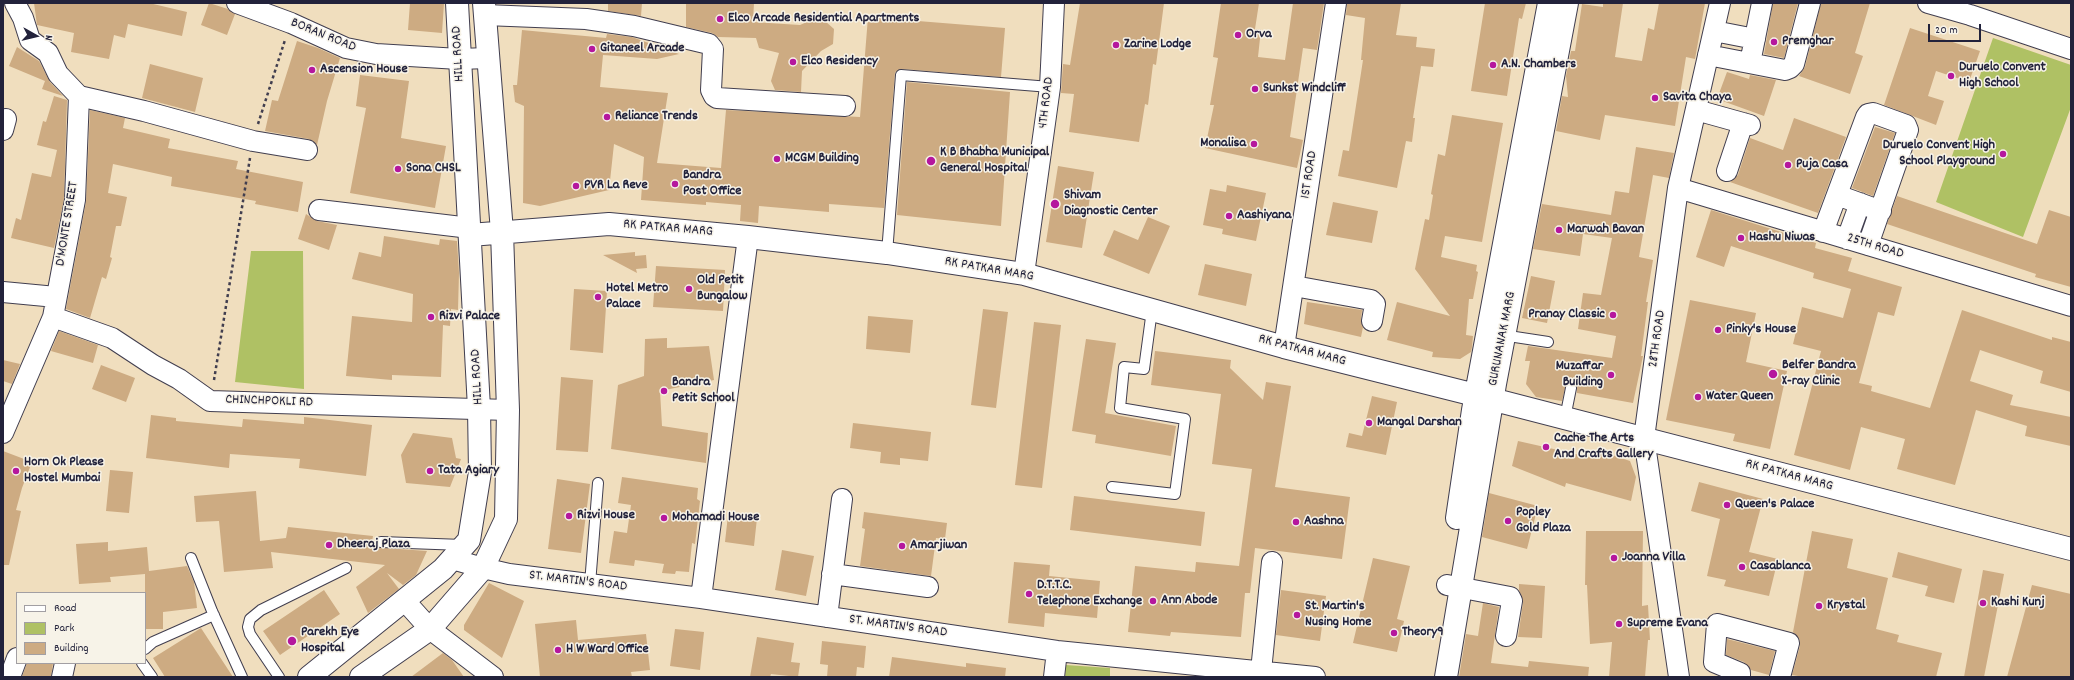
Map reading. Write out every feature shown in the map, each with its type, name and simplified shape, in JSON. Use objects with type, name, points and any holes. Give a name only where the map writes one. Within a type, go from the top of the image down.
[{"type":"main road","name":"HILL ROAD","points":[[309,677],[443,569],[469,540],[480,472],[480,408],[457,3]]},
{"type":"main road","name":"GURUNANAK MARG","points":[[1433,677],[1454,586],[1549,3]]},
{"type":"main road","name":"GURUNANAK MARG","points":[[1496,334],[1567,3]]},
{"type":"main road","name":"HILL ROAD","points":[[361,677],[430,630],[483,568],[506,519],[508,410],[502,232],[484,9]]},
{"type":"main road","name":"RK PATKAR MARG","points":[[470,231],[502,232],[609,224],[748,237],[887,253],[1024,274],[1284,347],[1485,397],[2071,549]]},
{"type":"main road","name":"GURUNANAK MARG","points":[[1446,677],[1454,586]]},
{"type":"street","points":[[15,3],[23,18],[30,40],[48,53],[58,74],[79,96],[144,111],[252,141],[306,150]]},
{"type":"street","name":"BORAN ROAD","points":[[237,3],[291,23],[346,48],[376,54],[459,59],[488,58]]},
{"type":"street","name":"4TH ROAD","points":[[1024,274],[1050,87],[1054,3]]},
{"type":"street","name":"1ST ROAD","points":[[1284,347],[1336,3]]},
{"type":"street","points":[[1713,31],[1754,47],[1785,70],[1792,66],[1810,3]]},
{"type":"street","points":[[1928,3],[1970,15],[2071,49]]},
{"type":"street","points":[[1754,47],[1758,4]]},
{"type":"street","points":[[484,9],[586,19],[634,26],[709,44],[713,49],[711,90],[717,98],[845,106]]},
{"type":"street","points":[[1713,31],[1754,47]]},
{"type":"street","name":"28TH ROAD","points":[[1679,677],[1644,438],[1678,188],[1713,31]]},
{"type":"street","name":"D'MONTE STREET","points":[[3,433],[53,317],[75,200],[79,96]]},
{"type":"street","points":[[1696,110],[1746,124],[1727,171]]},
{"type":"street","points":[[1813,223],[1837,195],[1868,114],[1873,113],[1906,125],[1908,130],[1868,245]]},
{"type":"street","name":"25TH ROAD","points":[[1678,188],[1813,223],[1847,239],[1868,245],[2041,288],[2071,306]]},
{"type":"street","points":[[1837,195],[1880,211]]},
{"type":"street","points":[[1847,239],[1860,204]]},
{"type":"street","points":[[319,210],[470,231]]},
{"type":"street","points":[[701,598],[748,237]]},
{"type":"street","points":[[1294,286],[1371,300],[1375,304],[1372,321]]},
{"type":"street","points":[[2041,288],[2071,293]]},
{"type":"street","points":[[3,292],[56,297]]},
{"type":"street","name":"CHINCHPOKLI RD","points":[[53,317],[112,338],[153,365],[179,379],[210,401],[508,410]]},
{"type":"street","points":[[827,617],[842,499]]},
{"type":"street","name":"ST. MARTIN'S ROAD","points":[[459,552],[483,568],[508,574],[701,598],[1057,651],[1254,673],[1315,677]]},
{"type":"street","points":[[1254,673],[1272,562]]},
{"type":"street","points":[[832,574],[928,587]]},
{"type":"street","points":[[1454,586],[1510,597],[1512,601],[1506,636]]},
{"type":"street","points":[[404,600],[430,630],[493,677]]},
{"type":"street","points":[[1740,677],[1740,673],[1714,662],[1717,624],[1789,643],[1780,677]]},
{"type":"street","points":[[1054,677],[1057,651]]},
{"type":"street","points":[[10,677],[16,661]]},
{"type":"street","points":[[62,677],[65,664]]},
{"type":"lane","points":[[887,253],[901,75],[1050,87]]},
{"type":"lane","points":[[1112,487],[1175,494],[1185,418],[1120,408],[1124,367],[1144,369],[1152,310]]},
{"type":"lane","points":[[1496,334],[1548,342]]},
{"type":"lane","points":[[1565,418],[1571,388]]},
{"type":"lane","points":[[590,584],[598,483]]},
{"type":"lane","points":[[381,542],[459,552]]},
{"type":"lane","points":[[191,558],[214,615],[242,677]]},
{"type":"lane","points":[[279,677],[250,634],[248,627],[250,619],[261,610],[346,568]]},
{"type":"lane","points":[[146,648],[153,642],[214,615]]},
{"type":"lane","points":[[143,664],[152,677]]},
{"type":"path","points":[[210,401],[252,141],[291,23]]},
{"type":"green space","name":"Duruelo Convent High School Playground","points":[[1993,38],[2071,65],[2071,107],[2023,237],[1936,202]]},
{"type":"green space","points":[[251,251],[303,251],[304,389],[235,382]]},
{"type":"green space","points":[[1066,665],[1110,668],[1110,677],[1065,677]]},
{"type":"building","points":[[34,3],[149,3],[187,12],[182,36],[128,24],[125,38],[114,35],[109,59],[71,52],[74,33],[37,25]]},
{"type":"building","points":[[209,3],[228,9],[235,14],[227,35],[201,25]]},
{"type":"building","points":[[410,3],[444,3],[442,33],[408,30]]},
{"type":"building","points":[[608,3],[642,3],[641,16],[608,11]]},
{"type":"building","name":"Elco Residency","points":[[686,3],[754,3],[753,22],[800,25],[814,19],[825,21],[834,29],[833,44],[821,51],[802,71],[801,92],[775,90],[771,81],[779,53],[759,48],[756,38],[718,37],[712,33],[686,27]]},
{"type":"building","points":[[1080,3],[1164,3],[1156,65],[1153,64],[1148,105],[1145,104],[1139,142],[1069,132],[1074,94],[1061,93],[1063,64],[1070,65]]},
{"type":"building","points":[[1221,3],[1259,3],[1255,29],[1261,29],[1258,57],[1285,60],[1293,3],[1324,3],[1317,50],[1303,48],[1290,137],[1303,140],[1297,168],[1205,148],[1214,105],[1210,105],[1218,58],[1213,57]]},
{"type":"building","points":[[1347,3],[1401,3],[1396,35],[1417,37],[1416,47],[1435,49],[1433,67],[1421,66],[1413,118],[1415,118],[1412,142],[1406,141],[1397,188],[1338,176],[1343,150],[1349,151],[1363,60],[1361,60],[1365,18],[1346,15]]},
{"type":"building","name":"A.N. Chambers","points":[[1485,3],[1526,3],[1522,19],[1519,18],[1507,96],[1471,91]]},
{"type":"building","points":[[1603,3],[1623,3],[1615,57],[1642,61],[1648,28],[1654,30],[1659,3],[1705,3],[1695,59],[1686,57],[1675,126],[1605,115],[1600,140],[1556,131],[1562,96],[1568,97],[1566,76],[1571,51],[1575,51],[1582,4],[1603,7]]},
{"type":"building","points":[[1773,3],[1798,3],[1784,58],[1764,54]]},
{"type":"building","points":[[1821,3],[1870,3],[1855,53],[1863,56],[1850,94],[1799,76],[1805,67]]},
{"type":"building","points":[[868,17],[1005,28],[1001,77],[902,69],[895,72],[884,208],[829,204],[829,212],[759,206],[758,223],[740,221],[741,205],[706,202],[706,205],[641,200],[644,157],[614,144],[609,190],[540,206],[523,203],[524,106],[515,102],[513,85],[517,85],[522,30],[606,38],[607,34],[632,37],[679,54],[657,59],[603,55],[600,87],[668,93],[657,163],[721,168],[726,110],[860,117]]},
{"type":"building","name":"Duruelo Convent High School","points":[[1910,28],[1980,51],[1969,82],[1936,71],[1928,96],[1944,101],[1936,125],[1884,105]]},
{"type":"building","points":[[297,41],[318,48],[340,58],[327,101],[317,145],[309,139],[265,131],[272,100],[278,101]]},
{"type":"building","points":[[17,47],[39,61],[50,82],[63,96],[42,89],[45,81],[9,66]]},
{"type":"building","points":[[150,64],[203,78],[195,112],[142,98]]},
{"type":"building","points":[[1727,72],[1749,79],[1750,75],[1776,80],[1764,116],[1717,99]]},
{"type":"building","name":"Sona CHSL","points":[[360,75],[409,81],[401,138],[446,146],[435,208],[350,193],[366,108],[356,106]]},
{"type":"building","points":[[907,82],[1010,92],[1001,226],[897,215]]},
{"type":"building","points":[[54,96],[67,100],[64,199],[54,248],[11,238],[16,218],[21,220],[32,173],[51,177],[57,150],[37,145],[43,121],[46,122]]},
{"type":"building","points":[[90,110],[125,118],[123,128],[170,139],[168,148],[238,161],[236,169],[303,182],[298,212],[255,204],[256,201],[171,186],[172,177],[113,164],[108,193],[127,197],[121,226],[116,226],[110,257],[112,258],[106,279],[102,277],[90,318],[66,309],[86,202]]},
{"type":"building","points":[[1452,115],[1503,123],[1482,242],[1445,236],[1441,257],[1477,265],[1476,271],[1478,272],[1473,299],[1469,299],[1466,335],[1473,336],[1472,347],[1471,352],[1460,359],[1432,357],[1433,352],[1387,340],[1397,302],[1450,316],[1415,269],[1425,219],[1429,220],[1433,195],[1431,194],[1438,154],[1445,156]]},
{"type":"building","name":"Puja Casa","points":[[1794,118],[1846,137],[1818,213],[1730,182],[1738,175],[1750,138],[1783,150]]},
{"type":"building","points":[[1875,127],[1895,133],[1873,196],[1852,188]]},
{"type":"building","points":[[1636,147],[1674,153],[1669,178],[1653,175],[1639,257],[1653,260],[1646,302],[1648,302],[1641,356],[1643,356],[1633,403],[1577,393],[1577,386],[1572,382],[1566,384],[1562,401],[1536,397],[1526,384],[1530,361],[1525,361],[1528,346],[1612,358],[1616,336],[1578,329],[1583,293],[1601,295],[1612,238],[1583,234],[1580,256],[1533,249],[1542,204],[1611,215],[1615,191],[1629,193]]},
{"type":"building","points":[[1058,166],[1094,172],[1082,248],[1046,242]]},
{"type":"building","name":"Aashiyana","points":[[1227,185],[1266,193],[1256,241],[1222,234],[1223,229],[1203,225],[1210,189],[1226,192]]},
{"type":"building","points":[[1897,196],[2037,244],[2049,210],[2071,217],[2071,287],[2035,277],[2036,274],[1887,224]]},
{"type":"building","points":[[1333,202],[1378,211],[1372,243],[1326,235]]},
{"type":"building","points":[[1711,210],[1816,243],[1815,248],[1852,258],[1848,271],[1902,287],[1894,316],[1878,312],[1859,383],[1872,386],[1871,391],[1930,408],[1962,310],[2052,340],[2052,337],[2071,342],[2071,392],[2040,383],[2043,371],[1980,350],[1970,381],[2013,395],[2010,405],[2071,417],[2071,446],[2025,436],[2027,426],[1976,410],[1955,485],[1897,469],[1905,439],[1861,427],[1850,470],[1794,455],[1821,351],[1793,344],[1802,307],[1843,318],[1851,289],[1813,278],[1814,273],[1731,246],[1724,267],[1696,257]]},
{"type":"building","points":[[306,214],[317,221],[337,225],[329,250],[298,239]]},
{"type":"building","points":[[1148,217],[1170,226],[1149,274],[1103,255],[1114,230],[1138,240]]},
{"type":"building","points":[[384,236],[439,245],[440,239],[457,241],[459,273],[458,310],[451,309],[450,326],[443,325],[441,377],[392,375],[392,380],[346,376],[352,316],[412,322],[413,294],[352,279],[359,252],[381,257]]},
{"type":"building","points":[[635,252],[635,256],[646,255],[647,268],[636,269],[637,273],[603,255]]},
{"type":"building","points":[[1205,264],[1252,274],[1246,306],[1198,295]]},
{"type":"building","name":"Old Petit Bungalow","points":[[656,266],[725,270],[723,311],[653,307]]},
{"type":"building","points":[[1531,276],[1555,281],[1547,323],[1522,318]]},
{"type":"building","points":[[574,289],[607,291],[603,353],[570,350]]},
{"type":"building","points":[[1690,300],[1756,313],[1746,362],[1787,371],[1770,449],[1733,441],[1735,434],[1666,420]]},
{"type":"building","points":[[1307,302],[1362,310],[1361,319],[1363,327],[1361,337],[1304,324]]},
{"type":"building","points":[[983,309],[1008,312],[996,408],[971,405]]},
{"type":"building","points":[[868,316],[913,320],[910,353],[866,349]]},
{"type":"building","points":[[1034,322],[1061,325],[1042,488],[1015,485]]},
{"type":"building","points":[[59,331],[98,345],[93,363],[51,351]]},
{"type":"building","points":[[667,338],[667,348],[709,346],[714,380],[660,391],[662,426],[708,433],[706,463],[611,449],[618,385],[644,376],[645,339]]},
{"type":"building","points":[[1086,339],[1116,343],[1105,413],[1176,426],[1171,456],[1095,443],[1096,435],[1072,431]]},
{"type":"building","points":[[1155,351],[1231,360],[1230,368],[1263,400],[1266,382],[1291,386],[1275,487],[1350,497],[1342,559],[1255,548],[1250,593],[1245,593],[1241,637],[1171,632],[1170,636],[1128,632],[1135,566],[1195,572],[1196,562],[1239,566],[1252,469],[1212,464],[1221,394],[1151,385]]},
{"type":"building","points":[[3,360],[20,364],[12,384],[3,381]]},
{"type":"building","points":[[101,365],[135,378],[126,402],[92,389]]},
{"type":"building","points":[[561,377],[593,380],[588,452],[556,450]]},
{"type":"building","name":"Mangal Darshan","points":[[1372,396],[1397,402],[1386,455],[1346,447],[1349,433],[1362,436]]},
{"type":"building","points":[[151,415],[176,418],[176,421],[242,427],[243,419],[304,424],[304,417],[372,425],[366,476],[299,468],[300,459],[230,454],[229,468],[146,458]]},
{"type":"building","points":[[853,423],[931,432],[928,461],[900,458],[900,465],[880,463],[881,452],[850,448]]},
{"type":"building","name":"Tata Agiary","points":[[413,433],[452,438],[456,458],[461,459],[450,487],[406,483],[401,455]]},
{"type":"building","points":[[1518,441],[1598,459],[1600,451],[1630,461],[1636,477],[1631,501],[1566,483],[1565,487],[1512,466]]},
{"type":"building","points":[[3,451],[32,462],[22,488],[16,510],[21,511],[9,565],[3,565]]},
{"type":"building","points":[[110,470],[133,472],[129,513],[106,511]]},
{"type":"building","name":"Mohamadi House","points":[[622,477],[698,488],[697,499],[700,501],[695,544],[692,543],[689,572],[676,571],[675,574],[662,573],[664,564],[635,560],[634,566],[609,563],[614,531],[627,533],[631,505],[618,503]]},
{"type":"building","name":"Rizvi House","points":[[557,479],[590,484],[581,553],[548,549]]},
{"type":"building","points":[[1699,482],[1763,499],[1749,552],[1778,559],[1769,596],[1724,586],[1726,580],[1707,576],[1720,519],[1691,511]]},
{"type":"building","points":[[256,491],[260,541],[286,538],[288,527],[373,536],[371,547],[427,551],[416,575],[403,585],[387,573],[399,589],[368,613],[356,587],[385,565],[271,552],[273,568],[224,572],[219,521],[196,522],[194,496]]},
{"type":"building","name":"Popley Gold Plaza","points":[[1489,493],[1538,506],[1527,549],[1482,537]]},
{"type":"building","points":[[1074,496],[1205,512],[1201,546],[1070,530]]},
{"type":"building","name":"Amarjiwan","points":[[864,512],[947,523],[945,539],[936,538],[931,576],[860,566],[865,529],[862,528]]},
{"type":"building","points":[[728,515],[757,518],[754,546],[725,542]]},
{"type":"building","points":[[1586,531],[1643,531],[1642,606],[1648,605],[1650,640],[1648,640],[1645,677],[1609,677],[1612,642],[1590,644],[1587,585],[1585,585]]},
{"type":"building","points":[[1812,531],[1853,539],[1847,568],[1888,578],[1876,629],[1899,635],[1897,642],[1942,653],[1936,677],[1804,677],[1792,675],[1800,646],[1800,640],[1793,632]]},
{"type":"building","points":[[108,542],[108,551],[147,547],[149,571],[187,566],[194,582],[197,608],[163,612],[163,629],[146,629],[145,574],[110,577],[111,582],[79,584],[76,544]]},
{"type":"building","points":[[782,550],[814,556],[806,596],[775,590]]},
{"type":"building","points":[[1898,552],[1962,569],[1954,603],[1925,596],[1928,586],[1892,577]]},
{"type":"building","points":[[1373,558],[1410,566],[1397,619],[1404,621],[1397,652],[1353,643]]},
{"type":"building","points":[[1014,562],[1050,565],[1049,576],[1100,581],[1097,618],[1045,613],[1044,627],[1008,623]]},
{"type":"building","name":"Kashi Kunj","points":[[1983,570],[2004,574],[1984,677],[1964,677]]},
{"type":"building","points":[[489,583],[524,601],[502,658],[464,630],[464,625]]},
{"type":"building","points":[[1519,584],[1545,586],[1542,638],[1518,637],[1523,603],[1519,590]]},
{"type":"building","points":[[2032,585],[2071,594],[2071,677],[2007,677]]},
{"type":"building","points":[[324,590],[340,614],[280,655],[263,631]]},
{"type":"building","name":"St. Martin's Nusing Home","points":[[1281,590],[1326,596],[1320,641],[1276,635]]},
{"type":"building","points":[[1483,603],[1499,607],[1491,663],[1528,667],[1529,661],[1589,667],[1588,677],[1459,677],[1466,634],[1478,636]]},
{"type":"building","points":[[576,620],[578,640],[646,634],[650,670],[631,672],[632,677],[540,677],[535,624]]},
{"type":"building","points":[[201,628],[233,677],[165,677],[153,658]]},
{"type":"building","points":[[675,629],[704,632],[700,670],[670,666]]},
{"type":"building","points":[[757,637],[794,643],[791,662],[800,663],[798,677],[771,674],[770,677],[750,677]]},
{"type":"building","points":[[1727,639],[1775,651],[1769,675],[1751,670],[1744,662],[1726,655]]},
{"type":"building","points":[[822,641],[866,646],[864,668],[857,667],[856,677],[827,677],[828,665],[820,664]]},
{"type":"building","points":[[443,653],[452,660],[464,677],[411,677]]},
{"type":"building","points":[[892,657],[966,667],[966,663],[1006,668],[1005,677],[889,677]]},
{"type":"building","points":[[27,664],[53,664],[51,677],[22,677]]},
{"type":"place","name":"Elco Arcade Residential Apartments","points":[[720,19]]},
{"type":"place","name":"Orva","points":[[1238,35]]},
{"type":"place","name":"Premghar","points":[[1774,42]]},
{"type":"place","name":"Zarine Lodge","points":[[1116,45]]},
{"type":"place","name":"Gitaneel Arcade","points":[[592,49]]},
{"type":"place","name":"Elco Residency","points":[[793,62]]},
{"type":"place","name":"A.N. Chambers","points":[[1493,65]]},
{"type":"place","name":"Ascension House","points":[[312,70]]},
{"type":"place","name":"Duruelo Convent High School","points":[[1951,76]]},
{"type":"place","name":"Sunkst Windcliff","points":[[1255,89]]},
{"type":"place","name":"Savita Chaya","points":[[1655,98]]},
{"type":"place","name":"Reliance Trends","points":[[607,117]]},
{"type":"place","name":"Monalisa","points":[[1254,144]]},
{"type":"place","name":"Duruelo Convent High School Playground","points":[[2003,154]]},
{"type":"place","name":"MCGM Building","points":[[777,159]]},
{"type":"place","name":"K B Bhabha Municipal General Hospital","points":[[931,161]]},
{"type":"place","name":"Puja Casa","points":[[1788,165]]},
{"type":"place","name":"Sona CHSL","points":[[398,169]]},
{"type":"place","name":"Bandra Post Office","points":[[675,184]]},
{"type":"place","name":"PVR La Reve","points":[[576,186]]},
{"type":"place","name":"Shivam Diagnostic Center","points":[[1055,204]]},
{"type":"place","name":"Aashiyana","points":[[1229,216]]},
{"type":"place","name":"Marwah Bavan","points":[[1559,230]]},
{"type":"place","name":"Hashu Niwas","points":[[1741,238]]},
{"type":"place","name":"Old Petit Bungalow","points":[[689,289]]},
{"type":"place","name":"Hotel Metro Palace","points":[[598,297]]},
{"type":"place","name":"Pranay Classic","points":[[1613,315]]},
{"type":"place","name":"Rizvi Palace","points":[[431,317]]},
{"type":"place","name":"Pinky's House","points":[[1718,330]]},
{"type":"place","name":"Belfer Bandra X-ray Clinic","points":[[1773,374]]},
{"type":"place","name":"Muzaffar Building","points":[[1611,375]]},
{"type":"place","name":"Bandra Petit School","points":[[664,391]]},
{"type":"place","name":"Water Queen","points":[[1698,397]]},
{"type":"place","name":"Mangal Darshan","points":[[1369,423]]},
{"type":"place","name":"Cache The Arts And Crafts Gallery","points":[[1546,447]]},
{"type":"place","name":"Horn Ok Please Hostel Mumbai","points":[[16,471]]},
{"type":"place","name":"Tata Agiary","points":[[430,471]]},
{"type":"place","name":"Queen's Palace","points":[[1727,505]]},
{"type":"place","name":"Rizvi House","points":[[569,516]]},
{"type":"place","name":"Mohamadi House","points":[[664,518]]},
{"type":"place","name":"Popley Gold Plaza","points":[[1508,521]]},
{"type":"place","name":"Aashna","points":[[1296,522]]},
{"type":"place","name":"Dheeraj Plaza","points":[[329,545]]},
{"type":"place","name":"Amarjiwan","points":[[902,546]]},
{"type":"place","name":"Joanna Villa","points":[[1614,558]]},
{"type":"place","name":"Casablanca","points":[[1742,567]]},
{"type":"place","name":"D.T.T.C. Telephone Exchange","points":[[1029,594]]},
{"type":"place","name":"Ann Abode","points":[[1153,601]]},
{"type":"place","name":"Kashi Kunj","points":[[1983,603]]},
{"type":"place","name":"Krystal","points":[[1819,606]]},
{"type":"place","name":"St. Martin's Nusing Home","points":[[1297,615]]},
{"type":"place","name":"Supreme Evana","points":[[1619,624]]},
{"type":"place","name":"Theory9","points":[[1394,633]]},
{"type":"place","name":"Parekh Eye Hospital","points":[[292,641]]},
{"type":"place","name":"H W Ward Office","points":[[558,650]]}]
